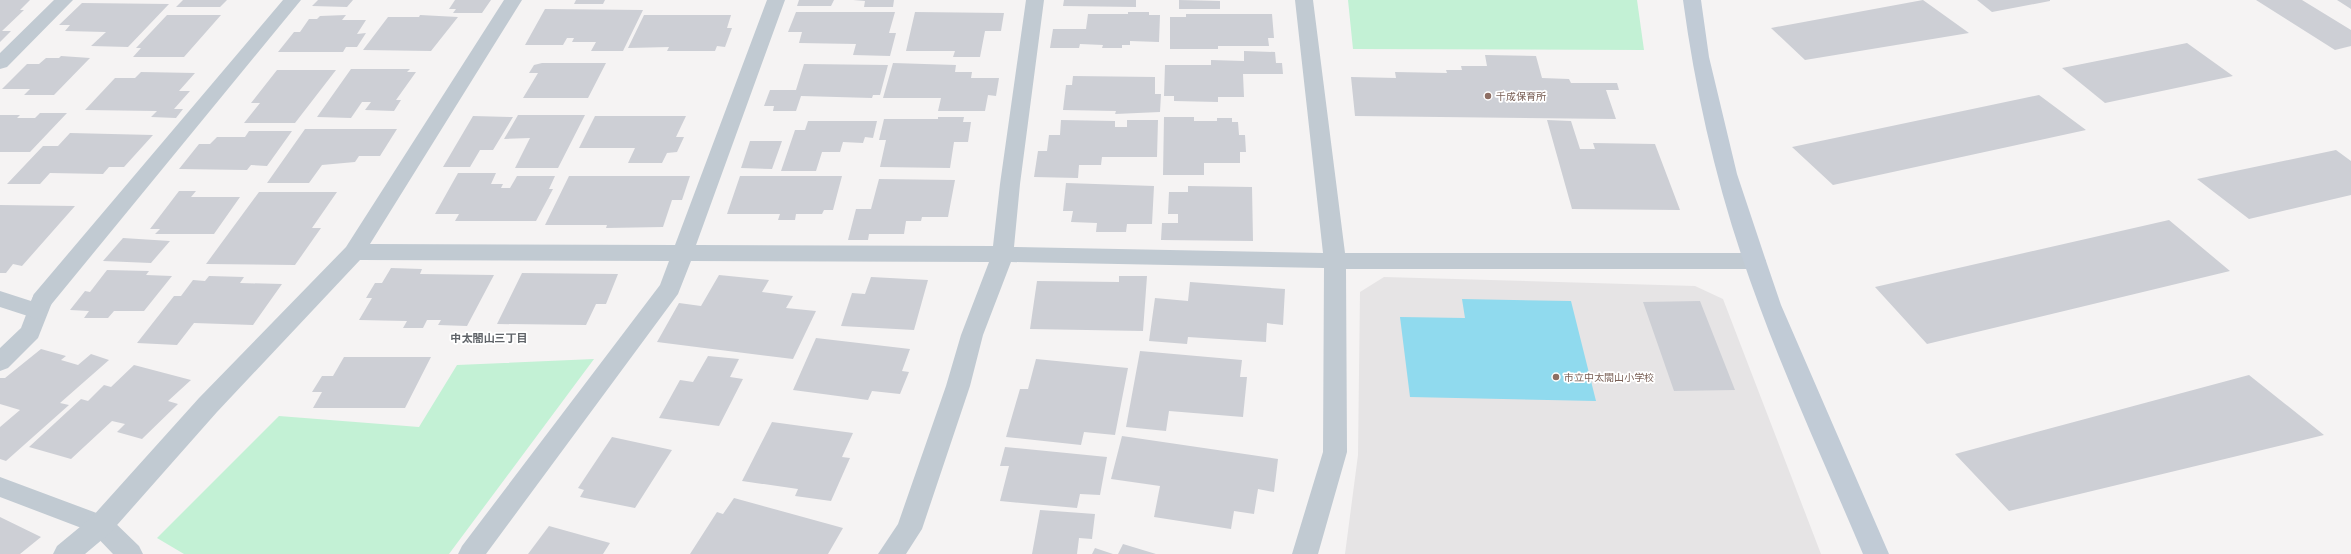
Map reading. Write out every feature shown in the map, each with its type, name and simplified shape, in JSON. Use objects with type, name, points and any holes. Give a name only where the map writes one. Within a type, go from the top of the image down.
[{"type":"street","points":[[0,63],[64,0]]},
{"type":"street","points":[[0,299],[40,305],[292,0]]},
{"type":"street","points":[[66,554],[101,525],[208,405],[354,252],[513,0]]},
{"type":"street","points":[[471,554],[670,288],[681,253],[776,0]]},
{"type":"street","points":[[891,554],[910,530],[958,386],[972,335],[1004,254],[1010,184],[1035,0]]},
{"type":"street","points":[[1304,0],[1335,261],[1335,452],[1305,554]]},
{"type":"street","points":[[1692,0],[1700,57],[1727,174],[1755,261],[1770,304],[1876,554]]},
{"type":"street","points":[[354,252],[1004,254],[1335,261],[1755,261]]},
{"type":"lane","points":[[0,362],[30,332],[40,305]]},
{"type":"lane","points":[[0,487],[101,525],[130,554]]},
{"type":"shaded area","name":"市立中太閤山小学校","points":[[1384,277],[1695,286],[1723,299],[1821,554],[1345,554],[1358,455],[1360,292]]},
{"type":"green space","points":[[1348,0],[1637,0],[1644,50],[1353,49]]},
{"type":"green space","points":[[594,359],[449,554],[184,554],[157,538],[279,416],[419,427],[457,365]]},
{"type":"water","points":[[1462,299],[1571,301],[1596,401],[1410,397],[1400,317],[1465,318]]},
{"type":"building","points":[[0,0],[30,0],[20,10],[24,10],[2,31],[11,31],[0,42]]},
{"type":"building","points":[[183,0],[227,0],[220,7],[176,7]]},
{"type":"building","points":[[318,0],[353,0],[347,7],[312,6]]},
{"type":"building","points":[[455,0],[491,0],[482,13],[453,13],[456,9],[449,9]]},
{"type":"building","points":[[576,0],[605,0],[603,4],[574,4]]},
{"type":"building","points":[[799,0],[834,0],[831,6],[797,6]]},
{"type":"building","points":[[853,0],[894,0],[893,7],[864,7],[865,1]]},
{"type":"building","points":[[1064,0],[1136,0],[1136,7],[1063,6]]},
{"type":"building","points":[[1179,0],[1220,1],[1220,9],[1179,9]]},
{"type":"building","points":[[1923,0],[1969,33],[1805,60],[1771,28]]},
{"type":"building","points":[[1977,0],[2050,0],[2050,1],[1992,12]]},
{"type":"building","points":[[2256,0],[2302,0],[2351,30],[2351,46],[2335,50]]},
{"type":"building","points":[[2337,0],[2351,0],[2351,9]]},
{"type":"building","points":[[82,3],[169,4],[128,47],[91,46],[106,32],[65,31],[70,25],[59,25]]},
{"type":"building","points":[[545,9],[643,10],[623,51],[591,51],[596,42],[572,42],[574,38],[567,38],[563,45],[525,45]]},
{"type":"building","points":[[796,12],[895,12],[889,33],[896,33],[890,56],[853,55],[856,44],[799,43],[802,32],[788,32]]},
{"type":"building","points":[[915,12],[1004,13],[1001,31],[985,31],[980,57],[953,57],[955,51],[906,51]]},
{"type":"building","points":[[1128,12],[1149,12],[1149,15],[1160,15],[1159,42],[1130,41],[1130,45],[1122,45],[1122,48],[1102,48],[1103,45],[1080,44],[1079,48],[1050,48],[1053,29],[1086,29],[1088,14],[1128,14]]},
{"type":"building","points":[[1186,14],[1272,14],[1274,38],[1268,38],[1269,46],[1218,46],[1218,49],[1170,49],[1170,17],[1186,17]]},
{"type":"building","points":[[167,15],[221,15],[184,57],[133,57],[141,48],[136,48]]},
{"type":"building","points":[[346,15],[342,20],[366,20],[357,34],[366,33],[357,47],[346,47],[343,52],[278,52],[294,32],[300,32],[309,19],[317,19],[320,16]]},
{"type":"building","points":[[420,15],[458,17],[431,51],[363,50],[388,17],[419,17]]},
{"type":"building","points":[[644,15],[731,15],[727,28],[732,28],[725,47],[717,46],[715,51],[667,51],[669,47],[628,48]]},
{"type":"building","points":[[2187,43],[2233,76],[2105,103],[2062,68]]},
{"type":"building","points":[[1244,51],[1275,52],[1276,63],[1282,63],[1283,74],[1243,74],[1244,97],[1218,97],[1218,102],[1174,101],[1174,96],[1164,96],[1165,65],[1211,65],[1211,60],[1244,61]]},
{"type":"building","points":[[1485,55],[1536,56],[1542,78],[1569,79],[1571,83],[1617,83],[1619,90],[1606,90],[1616,119],[1355,116],[1351,77],[1396,78],[1395,72],[1447,73],[1446,70],[1462,70],[1461,66],[1487,66]]},
{"type":"building","points":[[61,56],[90,58],[54,95],[24,95],[30,89],[2,89],[27,64],[39,64],[46,58],[59,58]]},
{"type":"building","points":[[542,63],[606,63],[588,98],[523,98],[538,73],[529,73],[534,65]]},
{"type":"building","points":[[893,63],[956,65],[955,72],[972,72],[971,78],[999,78],[996,96],[988,95],[985,111],[938,111],[941,98],[883,98]]},
{"type":"building","points":[[804,64],[888,65],[880,95],[873,95],[872,98],[801,96],[796,111],[773,111],[774,106],[764,106],[770,90],[796,90]]},
{"type":"building","points":[[351,69],[410,69],[407,72],[416,72],[396,100],[401,100],[394,111],[365,110],[371,102],[362,102],[351,118],[317,117]]},
{"type":"building","points":[[277,70],[336,70],[295,123],[244,123],[260,103],[251,103]]},
{"type":"building","points":[[141,72],[195,73],[179,91],[190,91],[174,109],[183,109],[176,118],[151,117],[157,111],[85,110],[115,78],[135,78]]},
{"type":"building","points":[[1073,76],[1155,77],[1155,94],[1161,94],[1160,112],[1115,114],[1116,111],[1063,110],[1066,85],[1072,85]]},
{"type":"building","points":[[2039,95],[2086,130],[1833,185],[1792,147]]},
{"type":"building","points":[[40,113],[67,113],[30,152],[0,152],[0,115],[20,115],[17,118],[35,118]]},
{"type":"building","points":[[518,115],[585,115],[558,168],[515,168],[530,138],[504,139]]},
{"type":"building","points":[[473,116],[513,117],[493,150],[480,150],[470,167],[443,167]]},
{"type":"building","points":[[595,116],[686,116],[676,137],[684,137],[677,152],[667,153],[662,163],[628,163],[635,148],[579,148]]},
{"type":"building","points":[[938,117],[964,117],[963,122],[971,122],[968,142],[954,142],[950,168],[880,167],[886,140],[879,140],[884,119],[938,119]]},
{"type":"building","points":[[1164,117],[1194,117],[1194,121],[1217,121],[1217,118],[1232,118],[1232,122],[1238,122],[1239,135],[1245,135],[1246,152],[1240,152],[1240,163],[1204,163],[1204,175],[1163,175]]},
{"type":"building","points":[[1061,120],[1115,121],[1115,127],[1127,127],[1127,120],[1158,120],[1157,157],[1102,157],[1101,165],[1079,165],[1078,178],[1034,177],[1038,151],[1047,151],[1049,135],[1060,135]]},
{"type":"building","points":[[1547,120],[1571,121],[1580,149],[1595,149],[1593,143],[1655,144],[1680,210],[1572,209]]},
{"type":"building","points":[[808,121],[877,121],[873,138],[865,137],[863,143],[843,142],[840,152],[822,152],[816,171],[781,171],[795,130],[805,130]]},
{"type":"building","points":[[305,129],[397,129],[380,156],[359,156],[355,162],[322,165],[309,183],[267,183]]},
{"type":"building","points":[[249,131],[292,131],[267,166],[251,165],[247,170],[179,169],[199,144],[210,144],[217,137],[245,137]]},
{"type":"building","points":[[70,133],[153,135],[124,167],[109,167],[103,174],[50,173],[40,184],[7,184],[43,146],[58,146]]},
{"type":"building","points":[[750,141],[782,141],[772,169],[741,168]]},
{"type":"building","points":[[2336,150],[2351,161],[2351,195],[2249,219],[2197,179]]},
{"type":"building","points":[[458,173],[496,173],[491,184],[503,184],[501,188],[510,188],[517,176],[555,176],[549,189],[553,189],[536,221],[455,221],[459,214],[435,214]]},
{"type":"building","points":[[569,176],[690,176],[682,200],[672,200],[663,227],[606,228],[607,225],[545,225]]},
{"type":"building","points":[[740,176],[842,176],[833,210],[824,210],[822,214],[796,214],[795,220],[778,220],[780,214],[727,214]]},
{"type":"building","points":[[879,179],[955,180],[948,217],[922,217],[921,221],[906,221],[904,234],[869,234],[868,240],[848,240],[856,209],[871,209]]},
{"type":"building","points":[[1066,183],[1154,186],[1152,224],[1127,224],[1126,232],[1096,232],[1097,223],[1071,222],[1073,211],[1063,211]]},
{"type":"building","points":[[1188,186],[1252,187],[1253,241],[1161,240],[1162,223],[1178,223],[1178,214],[1168,214],[1169,192],[1188,192]]},
{"type":"building","points":[[179,191],[196,191],[191,197],[240,197],[214,234],[155,234],[160,229],[150,229]]},
{"type":"building","points":[[259,192],[337,192],[312,228],[321,228],[295,265],[206,264]]},
{"type":"building","points":[[0,205],[75,206],[22,266],[13,264],[6,273],[0,273]]},
{"type":"building","points":[[2169,220],[2230,271],[1927,344],[1875,287]]},
{"type":"building","points":[[123,238],[170,241],[151,263],[103,261]]},
{"type":"building","points":[[391,268],[422,269],[420,274],[494,275],[467,326],[438,325],[441,320],[427,320],[423,328],[403,328],[407,321],[359,320],[372,298],[366,298],[375,283],[382,283]]},
{"type":"building","points":[[107,270],[149,271],[146,275],[172,276],[144,311],[114,311],[108,318],[84,318],[89,311],[70,310],[85,291],[90,292]]},
{"type":"building","points":[[522,273],[618,274],[606,304],[596,304],[586,325],[497,324]]},
{"type":"building","points":[[719,275],[769,280],[762,292],[793,296],[786,308],[816,311],[793,359],[657,342],[679,303],[701,306]]},
{"type":"building","points":[[209,276],[244,277],[240,283],[282,284],[253,325],[194,323],[177,345],[137,343],[174,296],[181,296],[193,280],[205,281]]},
{"type":"building","points":[[1119,276],[1147,276],[1143,331],[1030,329],[1037,281],[1119,282]]},
{"type":"building","points":[[871,277],[928,280],[914,330],[841,326],[852,293],[865,294]]},
{"type":"building","points":[[1190,282],[1285,289],[1283,325],[1267,323],[1266,342],[1188,337],[1187,344],[1149,341],[1155,298],[1188,301]]},
{"type":"building","points":[[1700,301],[1735,390],[1674,391],[1643,302]]},
{"type":"building","points":[[816,338],[910,349],[902,371],[909,372],[900,394],[872,391],[868,400],[793,390]]},
{"type":"building","points":[[41,349],[66,356],[61,360],[78,365],[91,354],[109,360],[60,403],[69,405],[6,461],[0,459],[0,427],[20,410],[0,404],[0,378],[5,378]]},
{"type":"building","points":[[1140,351],[1242,360],[1240,377],[1247,377],[1243,417],[1169,411],[1166,431],[1126,427]]},
{"type":"building","points":[[708,356],[739,359],[730,377],[743,379],[719,426],[659,418],[680,380],[693,382]]},
{"type":"building","points":[[344,357],[431,357],[405,408],[313,408],[322,392],[312,392],[322,376],[333,376]]},
{"type":"building","points":[[1036,359],[1128,368],[1115,435],[1084,432],[1081,445],[1006,437],[1020,389],[1028,389]]},
{"type":"building","points":[[134,365],[191,380],[168,401],[178,404],[142,439],[117,432],[125,424],[112,421],[71,459],[29,447],[81,399],[88,401],[104,385],[111,387]]},
{"type":"building","points":[[2249,375],[2324,435],[2009,511],[1955,454]]},
{"type":"building","points":[[772,422],[853,433],[842,457],[850,458],[831,501],[795,496],[798,489],[742,481]]},
{"type":"building","points":[[1122,436],[1278,459],[1274,492],[1258,489],[1254,514],[1234,511],[1231,529],[1154,517],[1160,486],[1111,479]]},
{"type":"building","points":[[612,437],[672,450],[635,508],[580,497],[584,490],[578,488]]},
{"type":"building","points":[[1005,447],[1107,457],[1100,495],[1080,494],[1077,508],[1000,501],[1009,466],[1000,466]]},
{"type":"building","points":[[734,498],[843,528],[828,554],[690,554],[717,512],[723,514]]},
{"type":"building","points":[[1040,510],[1095,514],[1092,539],[1079,538],[1077,554],[1032,554]]},
{"type":"building","points":[[0,517],[41,537],[20,554],[0,554]]},
{"type":"building","points":[[549,526],[610,543],[603,554],[528,554]]},
{"type":"building","points":[[1123,544],[1156,554],[1118,554]]},
{"type":"building","points":[[1095,548],[1113,554],[1092,554]]},
{"type":"place","name":"千成保育所","points":[[1488,96]]},
{"type":"place","name":"市立中太閤山小学校","points":[[1556,377]]},
{"type":"district","name":"中太閤山三丁目","points":[[489,338]]}]
